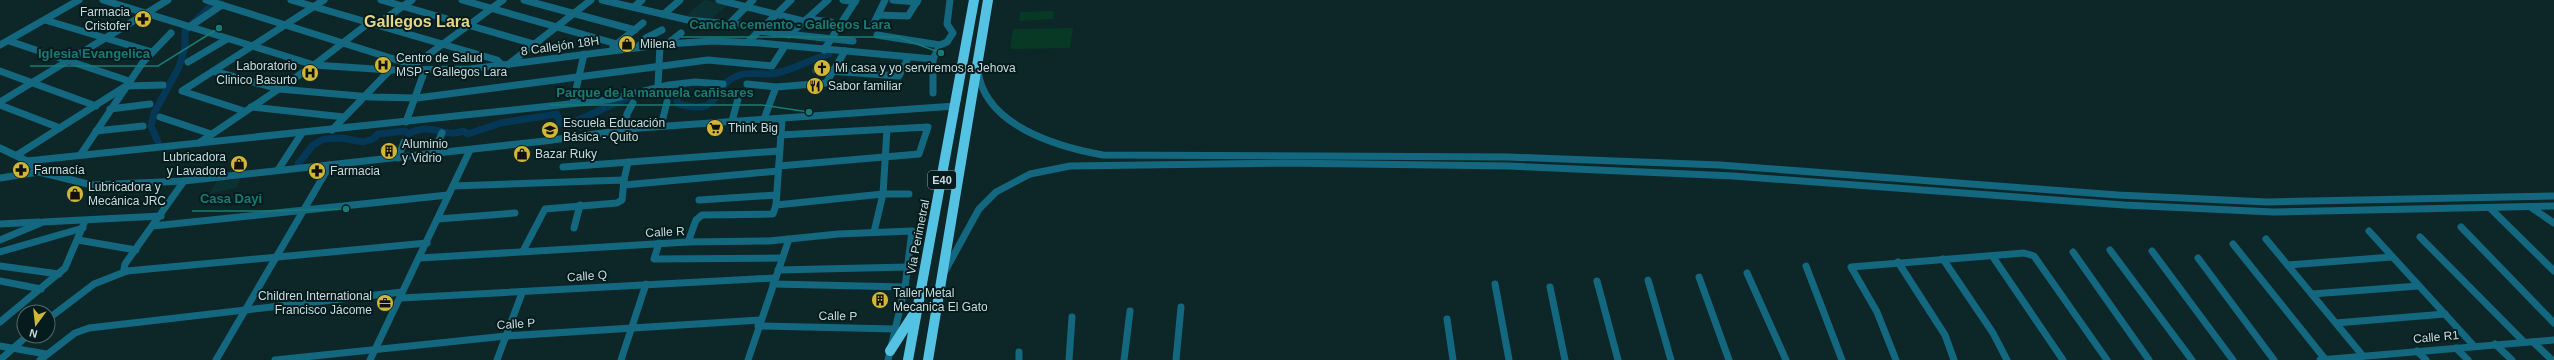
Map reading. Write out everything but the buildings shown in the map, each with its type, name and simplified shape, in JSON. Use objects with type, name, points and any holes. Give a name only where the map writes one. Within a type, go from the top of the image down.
[{"type":"highway","name":"Vía Perimetral","points":[[908,360],[974,0]]},
{"type":"highway","name":"E40","points":[[928,360],[988,0]]},
{"type":"highway","points":[[889,356],[918,309]]},
{"type":"street","points":[[0,46],[79,0]]},
{"type":"street","name":"8 Callejón 18H","points":[[103,0],[251,47],[314,65],[390,70],[470,69],[663,44],[748,42],[908,58],[934,59]]},
{"type":"street","points":[[0,104],[168,0]]},
{"type":"street","points":[[206,0],[413,66]]},
{"type":"street","points":[[291,0],[444,43],[497,60],[505,65],[591,0]]},
{"type":"street","points":[[244,111],[183,92],[324,0]]},
{"type":"street","points":[[381,0],[534,44]]},
{"type":"street","points":[[199,144],[244,111],[314,65],[342,43],[412,0]]},
{"type":"street","points":[[462,0],[617,44]]},
{"type":"street","points":[[407,70],[503,0]]},
{"type":"street","points":[[524,0],[635,30]]},
{"type":"street","points":[[603,0],[688,20],[730,23],[789,35],[853,41]]},
{"type":"street","points":[[634,7],[642,0]]},
{"type":"street","points":[[664,14],[680,0]]},
{"type":"street","points":[[719,0],[805,20],[831,22]]},
{"type":"street","points":[[730,23],[753,0]]},
{"type":"street","points":[[748,42],[791,0]]},
{"type":"street","points":[[789,35],[828,0]]},
{"type":"street","points":[[824,50],[855,1],[843,0]]},
{"type":"street","points":[[873,25],[885,0]]},
{"type":"street","points":[[893,0],[917,1]]},
{"type":"street","points":[[877,35],[940,45],[947,42],[953,33],[947,24],[950,0]]},
{"type":"street","points":[[878,15],[907,16],[917,1]]},
{"type":"street","points":[[189,27],[222,5]]},
{"type":"street","points":[[45,20],[152,52]]},
{"type":"street","points":[[610,50],[643,23]]},
{"type":"street","points":[[638,47],[646,38],[662,30]]},
{"type":"street","points":[[658,86],[658,66],[663,44],[681,32]]},
{"type":"street","points":[[80,154],[127,84],[152,52],[171,33]]},
{"type":"street","points":[[188,62],[226,39]]},
{"type":"street","points":[[8,41],[68,61],[127,84],[163,85]]},
{"type":"street","points":[[933,93],[934,59],[940,45]]},
{"type":"street","points":[[213,71],[279,89],[364,96],[416,98],[708,60],[772,66],[785,46]]},
{"type":"street","points":[[747,84],[776,87],[825,84],[845,51]]},
{"type":"street","points":[[573,103],[584,54]]},
{"type":"street","points":[[816,70],[899,76],[908,58]]},
{"type":"street","points":[[978,62],[981,85],[996,105],[1011,121],[1032,135],[1072,150],[1119,156],[1362,155],[1508,157],[1744,167],[2118,195],[2267,202],[2554,196]]},
{"type":"street","points":[[332,130],[390,70]]},
{"type":"street","points":[[406,122],[425,70]]},
{"type":"street","points":[[0,71],[34,82],[96,106]]},
{"type":"street","points":[[28,161],[80,154],[199,144],[332,130],[617,98],[632,91],[694,81],[723,84]]},
{"type":"street","points":[[17,155],[96,106],[127,84]]},
{"type":"street","points":[[764,119],[776,87]]},
{"type":"street","points":[[732,122],[738,99]]},
{"type":"street","points":[[661,126],[667,102]]},
{"type":"street","points":[[625,130],[627,114],[633,103]]},
{"type":"street","points":[[0,104],[60,128]]},
{"type":"street","points":[[110,109],[150,104]]},
{"type":"street","points":[[545,141],[764,119],[955,106]]},
{"type":"street","points":[[251,107],[344,117]]},
{"type":"street","points":[[0,178],[39,172],[92,185],[184,181],[470,150],[661,126],[695,126],[782,120],[839,114]]},
{"type":"street","points":[[160,118],[211,134]]},
{"type":"street","points":[[688,242],[696,220],[702,215],[773,214],[776,205],[782,120]]},
{"type":"street","points":[[96,131],[144,126]]},
{"type":"street","points":[[453,186],[624,182],[919,154],[928,127],[780,135]]},
{"type":"street","points":[[874,232],[883,194],[884,158],[887,129]]},
{"type":"street","points":[[278,170],[302,133]]},
{"type":"street","points":[[433,154],[442,133]]},
{"type":"street","points":[[398,158],[404,142]]},
{"type":"street","points":[[0,148],[28,161],[39,172]]},
{"type":"street","points":[[370,360],[420,258],[470,150]]},
{"type":"street","points":[[563,167],[779,152]]},
{"type":"street","points":[[1283,155],[1283,163]]},
{"type":"street","points":[[523,251],[545,209],[620,202],[622,200],[628,162]]},
{"type":"street","points":[[941,280],[973,219],[987,200],[1006,185],[1043,170],[1070,166],[1283,163],[1509,166],[1768,178],[2124,205],[2266,211],[2492,209],[2554,206]]},
{"type":"street","points":[[216,360],[330,165]]},
{"type":"street","points":[[127,271],[124,269],[125,264],[161,216],[184,181]]},
{"type":"street","points":[[776,205],[883,194],[909,194]]},
{"type":"street","points":[[153,226],[448,195]]},
{"type":"street","points":[[699,200],[776,195]]},
{"type":"street","points":[[574,228],[580,205]]},
{"type":"street","points":[[2532,208],[2553,222]]},
{"type":"street","points":[[2492,209],[2554,271]]},
{"type":"street","points":[[438,219],[515,213]]},
{"type":"street","points":[[0,224],[43,222],[84,224],[161,216]]},
{"type":"street","points":[[0,240],[43,222]]},
{"type":"street","points":[[0,322],[65,268],[84,224]]},
{"type":"street","points":[[0,252],[84,224]]},
{"type":"street","points":[[2461,227],[2554,323]]},
{"type":"street","name":"Calle R","points":[[420,258],[523,251],[688,242],[789,239],[874,232],[912,231],[908,267]]},
{"type":"street","points":[[2369,231],[2474,346]]},
{"type":"street","points":[[0,247],[10,237]]},
{"type":"street","points":[[2420,237],[2524,342]]},
{"type":"street","points":[[748,360],[759,323],[789,239]]},
{"type":"street","points":[[2266,239],[2363,356]]},
{"type":"street","points":[[78,240],[136,250]]},
{"type":"street","points":[[56,312],[84,288],[107,276],[127,271],[275,259],[427,243]]},
{"type":"street","points":[[660,244],[654,259],[782,258]]},
{"type":"street","points":[[2233,244],[2325,360]]},
{"type":"street","points":[[2110,250],[2192,360]]},
{"type":"street","points":[[2152,251],[2233,360]]},
{"type":"street","points":[[2073,252],[2149,360]]},
{"type":"street","points":[[1896,360],[1877,312],[1850,268],[1898,262],[1993,257],[2024,253],[2034,256],[2107,360]]},
{"type":"street","points":[[1993,257],[2063,360]]},
{"type":"street","points":[[2288,265],[2392,257]]},
{"type":"street","points":[[2198,258],[2274,360]]},
{"type":"street","points":[[1943,259],[1993,333],[2007,360]]},
{"type":"street","points":[[1898,262],[1941,329],[1954,360]]},
{"type":"street","points":[[0,266],[59,274]]},
{"type":"street","points":[[1806,266],[1842,360]]},
{"type":"street","points":[[778,270],[908,267],[905,287],[889,356]]},
{"type":"street","points":[[1747,273],[1786,360]]},
{"type":"street","points":[[1699,277],[1729,360]]},
{"type":"street","points":[[1648,280],[1671,360]]},
{"type":"street","points":[[0,281],[41,289]]},
{"type":"street","name":"Calle Q","points":[[40,360],[46,354],[83,329],[246,309],[402,295],[522,293],[646,284],[774,281],[905,287]]},
{"type":"street","points":[[1597,281],[1618,360]]},
{"type":"street","points":[[621,360],[646,284]]},
{"type":"street","points":[[1495,284],[1509,360]]},
{"type":"street","points":[[2312,294],[2418,286]]},
{"type":"street","points":[[1550,287],[1565,360]]},
{"type":"street","points":[[497,360],[522,293]]},
{"type":"street","points":[[1176,360],[1181,307]]},
{"type":"street","points":[[1124,360],[1130,311]]},
{"type":"street","points":[[0,313],[9,315]]},
{"type":"street","points":[[2336,323],[2445,314]]},
{"type":"street","points":[[1069,360],[1072,317]]},
{"type":"street","points":[[1447,319],[1453,360]]},
{"type":"street","name":"Calle P","points":[[275,360],[376,348],[506,336],[631,329],[759,323],[895,329]]},
{"type":"street","name":"Calle R1","points":[[2320,360],[2363,356],[2380,357],[2417,351],[2554,340]]},
{"type":"street","points":[[2532,342],[2552,360]]},
{"type":"street","points":[[0,360],[18,344]]},
{"type":"street","points":[[2495,344],[2512,360]]},
{"type":"street","points":[[0,346],[46,354]]},
{"type":"street","points":[[2456,348],[2468,360]]},
{"type":"street","points":[[2417,351],[2426,360]]},
{"type":"shaded area","points":[[704,0],[729,4],[711,19],[685,17]]},
{"type":"shaded area","points":[[376,164],[368,178],[356,178],[364,165]]},
{"type":"shaded area","points":[[241,179],[236,188],[209,194],[216,182]]},
{"type":"green space","points":[[1054,11],[1053,19],[1019,21],[1020,12]]},
{"type":"green space","points":[[1073,28],[1070,48],[1010,49],[1013,29]]},
{"type":"waterway","points":[[158,142],[151,126],[154,113],[179,67],[185,47],[185,31],[217,0]]},
{"type":"waterway","points":[[663,87],[675,89],[678,104],[693,107],[703,106],[710,103],[730,80],[740,75],[749,73],[777,73],[829,54]]},
{"type":"waterway","points":[[298,164],[313,145],[324,139],[341,138],[363,142],[373,139],[378,134],[405,131],[409,134],[417,130],[424,129],[450,133],[463,131],[468,134],[501,123],[557,114],[560,123],[567,125],[632,96]]},
{"type":"place","name":"Farmacia Cristofer","points":[[143,19]]},
{"type":"place","name":"Iglesia Evangelica","points":[[219,28]]},
{"type":"place","name":"Milena","points":[[627,44]]},
{"type":"place","name":"Cancha cemento - Gallegos Lara","points":[[941,53]]},
{"type":"place","name":"Centro de Salud MSP - Gallegos Lara","points":[[383,65]]},
{"type":"place","name":"Mi casa y yo serviremos a Jehova","points":[[822,68]]},
{"type":"place","name":"Laboratorio Clinico Basurto","points":[[310,73]]},
{"type":"place","name":"Sabor familiar","points":[[815,86]]},
{"type":"place","name":"Parque de la manuela cañisares","points":[[809,112]]},
{"type":"place","name":"Think Big","points":[[715,128]]},
{"type":"place","name":"Escuela Educación Básica - Quito","points":[[550,130]]},
{"type":"place","name":"Aluminio y Vidrio","points":[[389,151]]},
{"type":"place","name":"Bazar Ruky","points":[[522,154]]},
{"type":"place","name":"Lubricadora y Lavadora","points":[[239,164]]},
{"type":"place","name":"Farmacía","points":[[21,170]]},
{"type":"place","name":"Farmacia","points":[[317,171]]},
{"type":"place","name":"Lubricadora y Mecánica JRC","points":[[75,194]]},
{"type":"place","name":"Casa Dayi","points":[[346,209]]},
{"type":"place","name":"Taller Metal Mecanica El Gato","points":[[880,300]]},
{"type":"place","name":"Children International Francisco Jácome","points":[[385,303]]},
{"type":"district","name":"Gallegos Lara","points":[[417,21]]}]
